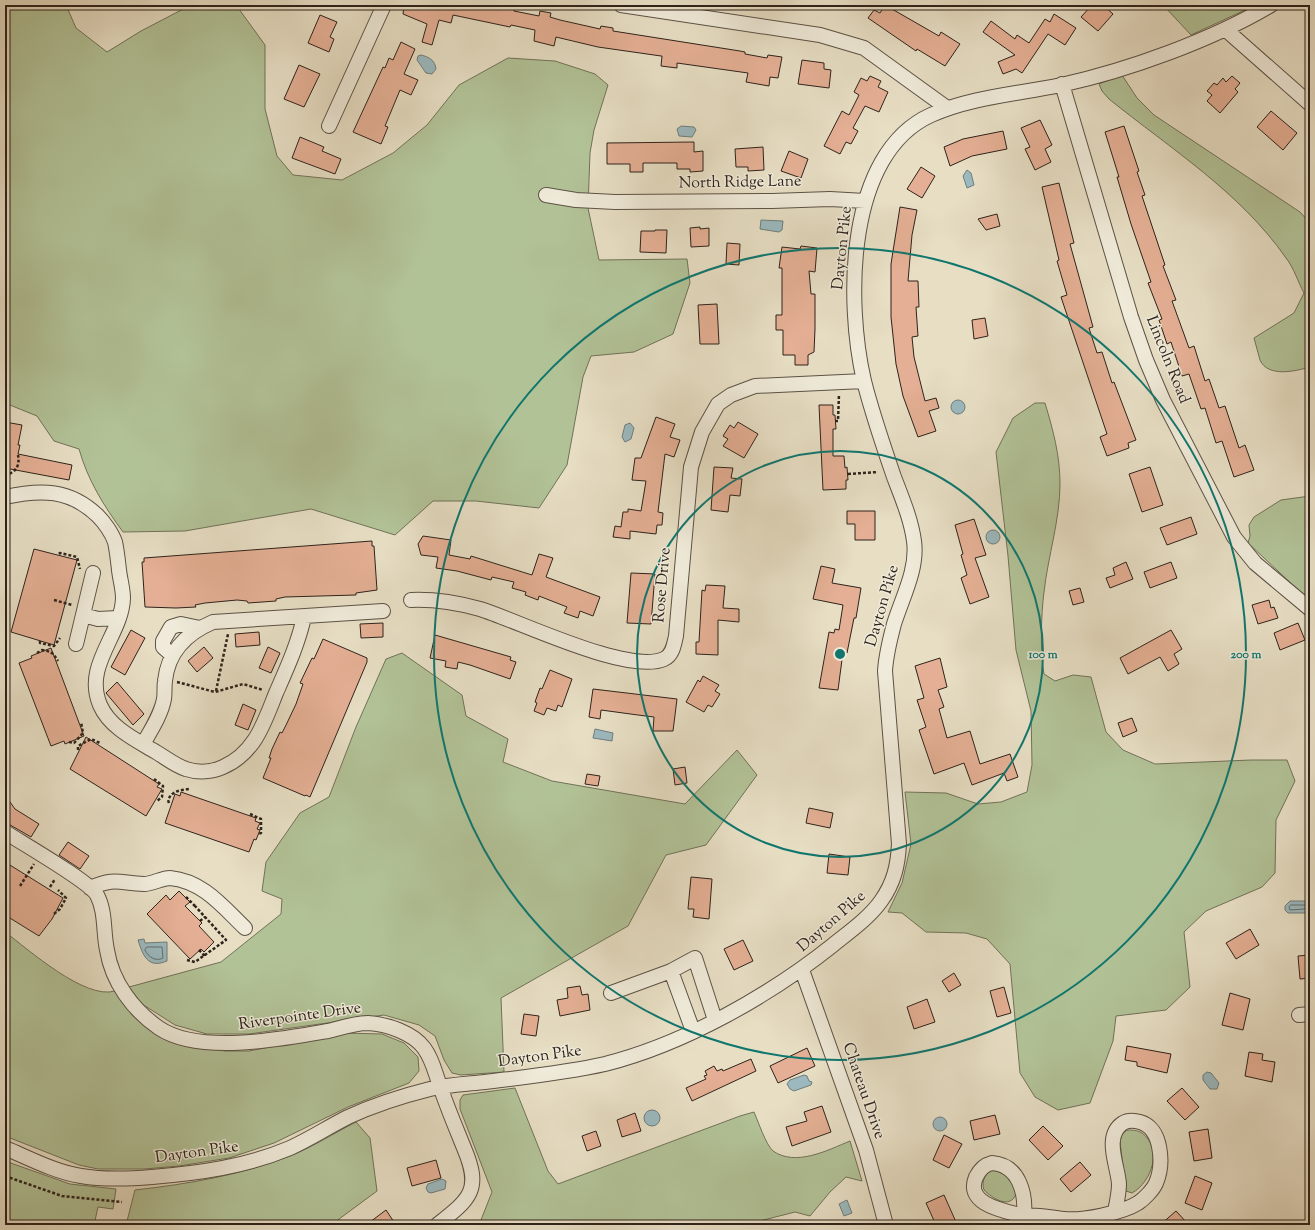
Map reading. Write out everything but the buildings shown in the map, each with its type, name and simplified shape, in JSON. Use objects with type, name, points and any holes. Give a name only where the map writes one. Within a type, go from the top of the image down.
[{"type":"street","points":[[329,126],[384,5]]},
{"type":"street","points":[[621,5],[820,35],[844,41],[864,48],[947,108]]},
{"type":"street","name":"Dayton Pike","points":[[5,1148],[60,1170],[80,1176],[122,1179],[188,1174],[234,1167],[288,1148],[355,1114],[399,1097],[440,1087],[552,1074],[605,1064],[654,1049],[765,994],[802,970],[844,936],[880,903],[894,878],[898,862],[899,844],[885,671],[886,655],[894,624],[908,582],[915,551],[910,520],[864,381],[855,326],[854,280],[858,238],[865,201],[872,178],[883,156],[903,134],[921,120],[947,108],[1062,84],[1137,63],[1225,29],[1271,5]]},
{"type":"street","points":[[1225,29],[1310,104]]},
{"type":"street","name":"Lincoln Road","points":[[1062,84],[1130,312],[1146,360],[1163,400],[1234,537],[1255,563],[1310,610]]},
{"type":"street","name":"North Ridge Lane","points":[[546,195],[576,200],[615,202],[830,199],[865,201]]},
{"type":"street","name":"Rose Drive","points":[[411,600],[440,601],[481,610],[604,654],[650,661],[663,660],[668,656],[673,648],[676,636],[690,467],[702,432],[718,404],[744,388],[768,384],[864,381]]},
{"type":"street","points":[[5,497],[20,494],[50,492],[64,495],[78,500],[102,520],[115,541],[123,598],[118,618],[104,651],[97,673],[95,687],[102,709],[122,732],[185,769],[200,772],[216,770],[238,759],[248,750],[260,732],[276,695],[299,639],[304,617]]},
{"type":"street","points":[[76,644],[84,612],[87,571]]},
{"type":"street","points":[[143,744],[155,723],[164,700],[165,681],[172,655],[182,640],[200,628],[213,622],[383,611]]},
{"type":"street","points":[[84,612],[98,619],[118,618]]},
{"type":"street","name":"Riverpointe Drive","points":[[5,832],[96,893],[103,911],[107,950],[118,982],[126,996],[137,1010],[161,1029],[180,1037],[241,1044],[287,1038],[368,1023],[410,1035],[423,1047],[431,1059],[455,1129],[470,1160],[474,1183],[470,1194],[464,1202],[437,1225]]},
{"type":"street","points":[[90,888],[106,881],[125,881],[145,884],[170,878],[201,886],[245,928]]},
{"type":"street","points":[[611,992],[671,972],[695,958],[715,1020]]},
{"type":"street","name":"Chateau Drive","points":[[802,970],[863,1143],[886,1225]]},
{"type":"street","points":[[671,972],[693,1031]]},
{"type":"street","points":[[1023,1220],[1038,1214],[1064,1219],[1082,1219],[1115,1211],[1137,1203],[1156,1184],[1159,1174],[1159,1153],[1152,1129],[1146,1124],[1134,1120],[1127,1121],[1120,1125],[1116,1130],[1113,1139],[1119,1184],[1115,1211]]},
{"type":"path","points":[[836,421],[838,421],[839,382]]},
{"type":"path","points":[[5,476],[14,472],[17,468],[18,455]]},
{"type":"path","points":[[848,474],[893,472]]},
{"type":"path","points":[[59,554],[77,557],[87,571]]},
{"type":"path","points":[[54,600],[84,612]]},
{"type":"path","points":[[216,692],[225,654],[229,621]]},
{"type":"path","points":[[40,641],[40,643],[54,646],[60,638]]},
{"type":"path","points":[[37,653],[42,650],[48,650],[53,653],[58,661]]},
{"type":"path","points":[[165,681],[216,692],[243,684],[276,695]]},
{"type":"path","points":[[69,742],[74,743],[83,733],[80,722]]},
{"type":"path","points":[[78,750],[78,746],[87,740],[91,739],[100,743]]},
{"type":"path","points":[[154,779],[163,786],[162,797],[157,801]]},
{"type":"path","points":[[169,803],[168,800],[170,796],[176,792],[189,789]]},
{"type":"path","points":[[250,814],[261,819],[261,833],[258,834]]},
{"type":"path","points":[[6,859],[12,847]]},
{"type":"path","points":[[20,886],[35,862]]},
{"type":"path","points":[[50,887],[57,875]]},
{"type":"path","points":[[54,914],[60,909],[66,898],[58,890]]},
{"type":"path","points":[[187,960],[195,962],[226,940],[195,906]]},
{"type":"path","points":[[200,921],[205,917]]},
{"type":"path","points":[[199,950],[205,956]]},
{"type":"path","points":[[5,1176],[62,1196],[122,1202]]},
{"type":"green space","points":[[5,5],[66,5],[76,28],[107,52],[141,31],[191,5],[236,5],[265,45],[265,109],[277,156],[293,175],[342,180],[393,153],[427,125],[459,85],[508,58],[555,61],[595,74],[608,85],[594,130],[590,153],[588,208],[599,260],[687,259],[690,283],[673,334],[634,352],[591,356],[583,377],[567,465],[539,508],[476,501],[433,501],[395,535],[311,509],[185,531],[123,532],[97,493],[87,472],[79,449],[54,441],[37,416],[5,403]]},
{"type":"green space","points":[[1163,5],[1256,5],[1191,35]]},
{"type":"green space","points":[[1122,75],[1137,98],[1154,115],[1300,212],[1310,223],[1310,367],[1283,372],[1269,369],[1264,366],[1260,360],[1254,338],[1294,313],[1304,293],[1289,262],[1268,234],[1248,212],[1204,172],[1109,99],[1102,91],[1099,84]]},
{"type":"green space","points":[[1035,403],[1045,403],[1056,443],[1060,473],[1058,511],[1046,578],[1042,611],[1041,644],[1044,674],[1055,681],[1073,675],[1091,677],[1106,732],[1123,750],[1155,764],[1287,760],[1295,781],[1276,820],[1275,873],[1262,887],[1206,911],[1184,932],[1190,987],[1166,1010],[1116,1016],[1113,1041],[1090,1103],[1058,1110],[1035,1097],[1020,1073],[1010,964],[987,939],[966,933],[926,932],[902,913],[888,912],[902,883],[911,844],[905,792],[946,793],[978,804],[1001,802],[1027,792],[1032,765],[1031,711],[1016,650],[1008,556],[996,452],[1013,418]]},
{"type":"green space","points":[[1310,496],[1310,601],[1248,543],[1250,536],[1249,525],[1254,517],[1281,500]]},
{"type":"green space","points":[[402,653],[462,695],[466,716],[508,739],[503,762],[552,781],[685,804],[737,750],[757,775],[706,845],[666,855],[628,926],[501,998],[504,1072],[461,1075],[452,1073],[444,1060],[435,1036],[419,1025],[384,1015],[249,1034],[207,1034],[175,1025],[142,1004],[129,987],[221,962],[281,914],[282,899],[262,891],[266,862],[300,813],[329,797],[356,727],[386,659]]},
{"type":"green space","points":[[5,932],[42,961],[73,981],[103,992],[115,991],[133,1016],[155,1034],[177,1043],[225,1051],[249,1051],[342,1033],[382,1034],[404,1043],[418,1057],[419,1071],[409,1083],[348,1107],[274,1143],[229,1158],[179,1166],[144,1169],[98,1169],[79,1165],[5,1136]]},
{"type":"green space","points":[[515,1088],[548,1171],[558,1184],[754,1112],[770,1148],[782,1156],[802,1157],[812,1155],[832,1149],[850,1141],[862,1181],[846,1177],[830,1192],[810,1216],[795,1212],[744,1225],[479,1225],[492,1192],[460,1109],[460,1100],[463,1095]]},
{"type":"green space","points":[[356,1122],[370,1138],[377,1191],[331,1225],[126,1225],[135,1190],[194,1182],[233,1174],[271,1163],[299,1152]]},
{"type":"green space","points":[[1127,1130],[1142,1133],[1148,1139],[1152,1147],[1153,1156],[1152,1164],[1145,1181],[1132,1193],[1126,1191],[1120,1142],[1122,1134]]},
{"type":"green space","points":[[5,1161],[70,1184],[116,1189],[113,1209],[98,1207],[94,1225],[5,1225]]},
{"type":"green space","points":[[994,1169],[999,1170],[1006,1175],[1013,1186],[1016,1194],[1010,1201],[1005,1202],[996,1199],[984,1190],[983,1180],[988,1173]]},
{"type":"water","points":[[421,55],[433,61],[436,69],[432,74],[426,73],[417,60],[418,56]]},
{"type":"water","points":[[681,126],[694,127],[696,130],[692,137],[679,136],[677,129]]},
{"type":"water","points":[[967,170],[971,173],[974,185],[967,188],[963,176]]},
{"type":"water","points":[[761,220],[783,221],[782,230],[779,232],[760,229]]},
{"type":"water","points":[[955,400],[961,400],[965,404],[965,410],[961,414],[955,414],[951,410],[951,404]]},
{"type":"water","points":[[630,423],[634,428],[631,439],[625,442],[622,437],[625,425]]},
{"type":"water","points":[[990,530],[996,530],[1000,534],[1000,540],[996,544],[990,544],[986,540],[986,534]]},
{"type":"water","points":[[595,729],[613,733],[612,741],[593,738]]},
{"type":"water","points":[[1290,901],[1306,901],[1310,904],[1310,909],[1306,913],[1288,913],[1285,910],[1285,906]]},
{"type":"water","points":[[144,939],[145,943],[167,942],[167,961],[155,963],[147,960],[138,940]]},
{"type":"water","points":[[1207,1072],[1211,1073],[1219,1083],[1217,1089],[1210,1089],[1203,1080],[1203,1075]]},
{"type":"water","points":[[804,1075],[807,1076],[809,1081],[812,1082],[811,1085],[794,1091],[790,1089],[787,1084],[790,1080]]},
{"type":"water","points":[[652,1110],[658,1112],[660,1118],[658,1124],[652,1126],[646,1124],[644,1118],[646,1112]]},
{"type":"water","points":[[937,1117],[943,1117],[947,1121],[947,1127],[943,1131],[937,1131],[933,1127],[933,1121]]},
{"type":"water","points":[[442,1179],[446,1181],[445,1189],[431,1193],[428,1192],[426,1188],[428,1184]]},
{"type":"water","points":[[847,1200],[852,1213],[844,1216],[839,1204]]}]
